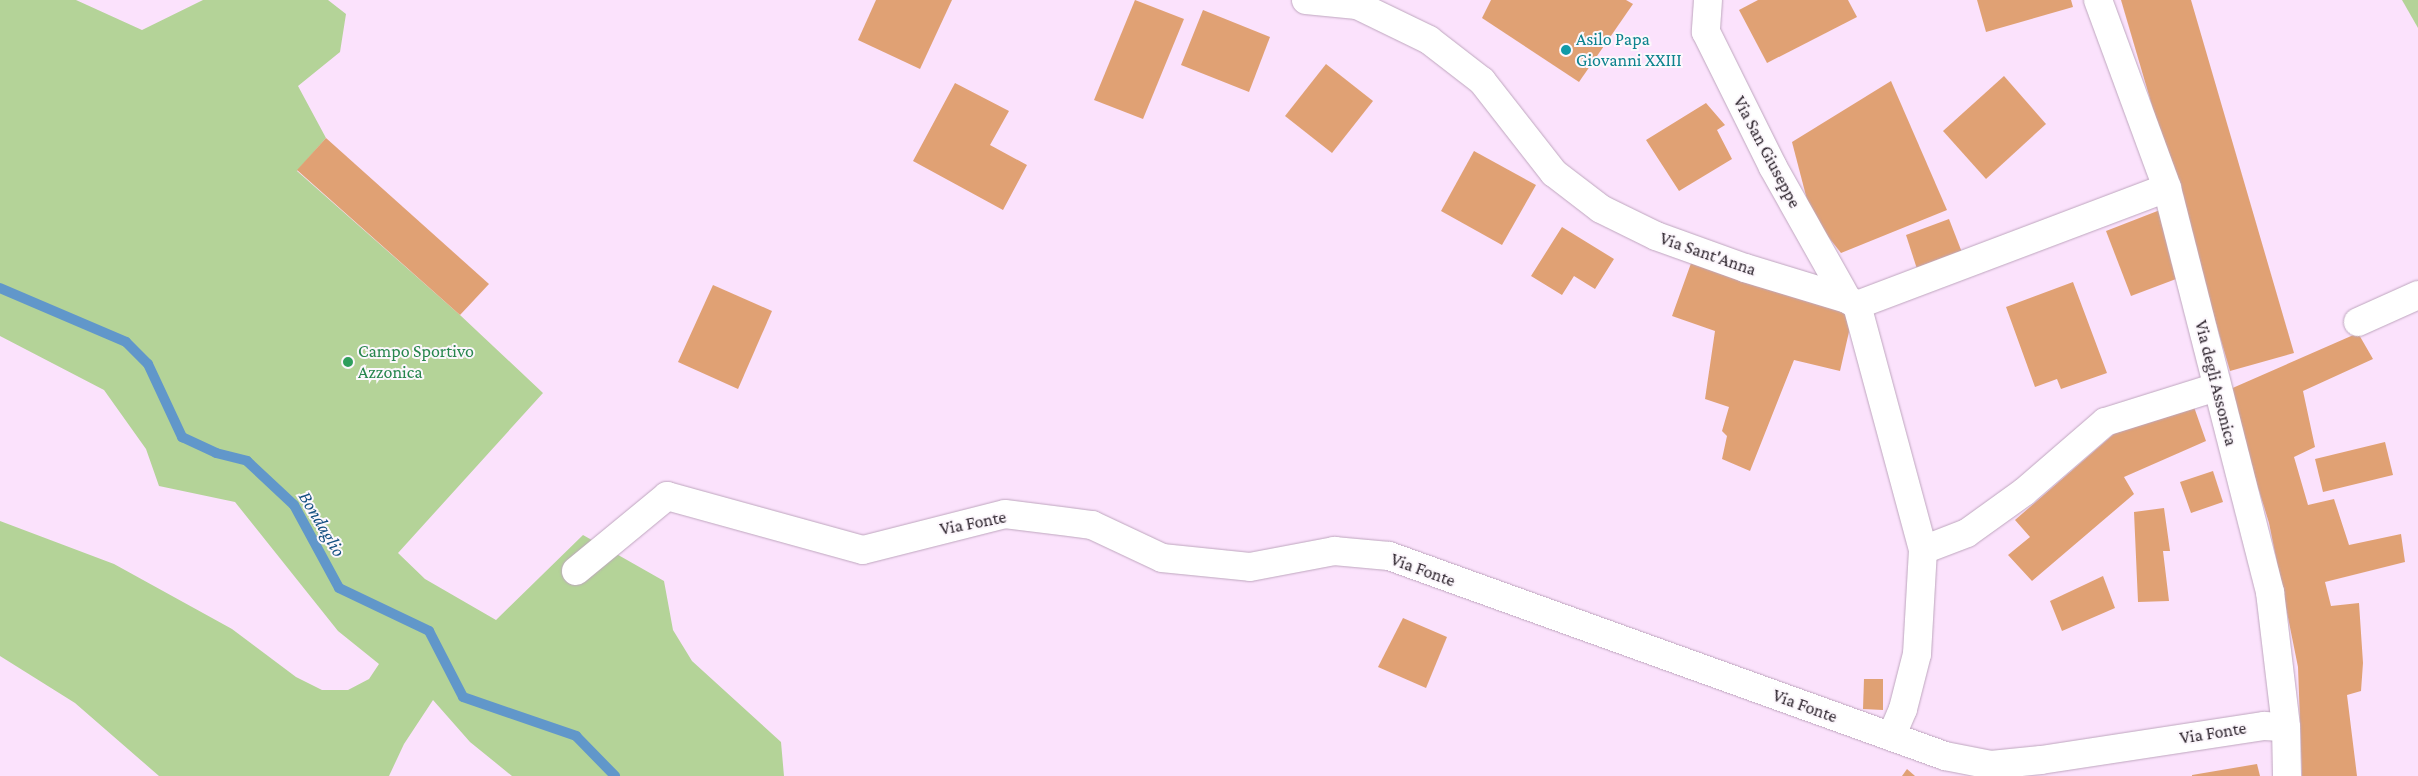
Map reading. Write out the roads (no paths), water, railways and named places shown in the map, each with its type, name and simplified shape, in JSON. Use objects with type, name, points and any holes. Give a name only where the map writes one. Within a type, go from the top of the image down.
[{"type":"street","name":"Via Sant'Anna","points":[[1306,0],[1357,5],[1428,40],[1482,81],[1554,173],[1601,208],[1656,236],[1745,268],[1852,302]]},
{"type":"street","name":"Via San Giuseppe","points":[[1708,0],[1706,32],[1773,167],[1852,302],[1923,550],[1917,654],[1903,709],[1891,737]]},
{"type":"street","name":"Via degli Assonica","points":[[2098,0],[2167,188],[2270,592],[2286,727],[2287,776]]},
{"type":"street","points":[[1852,302],[2167,188]]},
{"type":"street","points":[[2358,322],[2418,294]]},
{"type":"street","points":[[1923,550],[1967,533],[2024,492],[2105,422],[2217,387]]},
{"type":"street","name":"Via Fonte","points":[[576,571],[667,496],[863,550],[1005,514],[1092,525],[1162,558],[1250,567],[1334,551],[1389,556],[1945,756],[1992,765],[2049,768],[2264,726],[2286,727]]},
{"type":"waterway","name":"Bondaglio","points":[[0,288],[126,342],[148,364],[182,437],[216,453],[247,461],[294,505],[339,588],[429,631],[463,697],[576,736],[615,776]]},
{"type":"place","name":"Asilo Papa Giovanni XXIII","points":[[1566,50]]},
{"type":"place","name":"Campo Sportivo Azzonica","points":[[348,362]]}]
